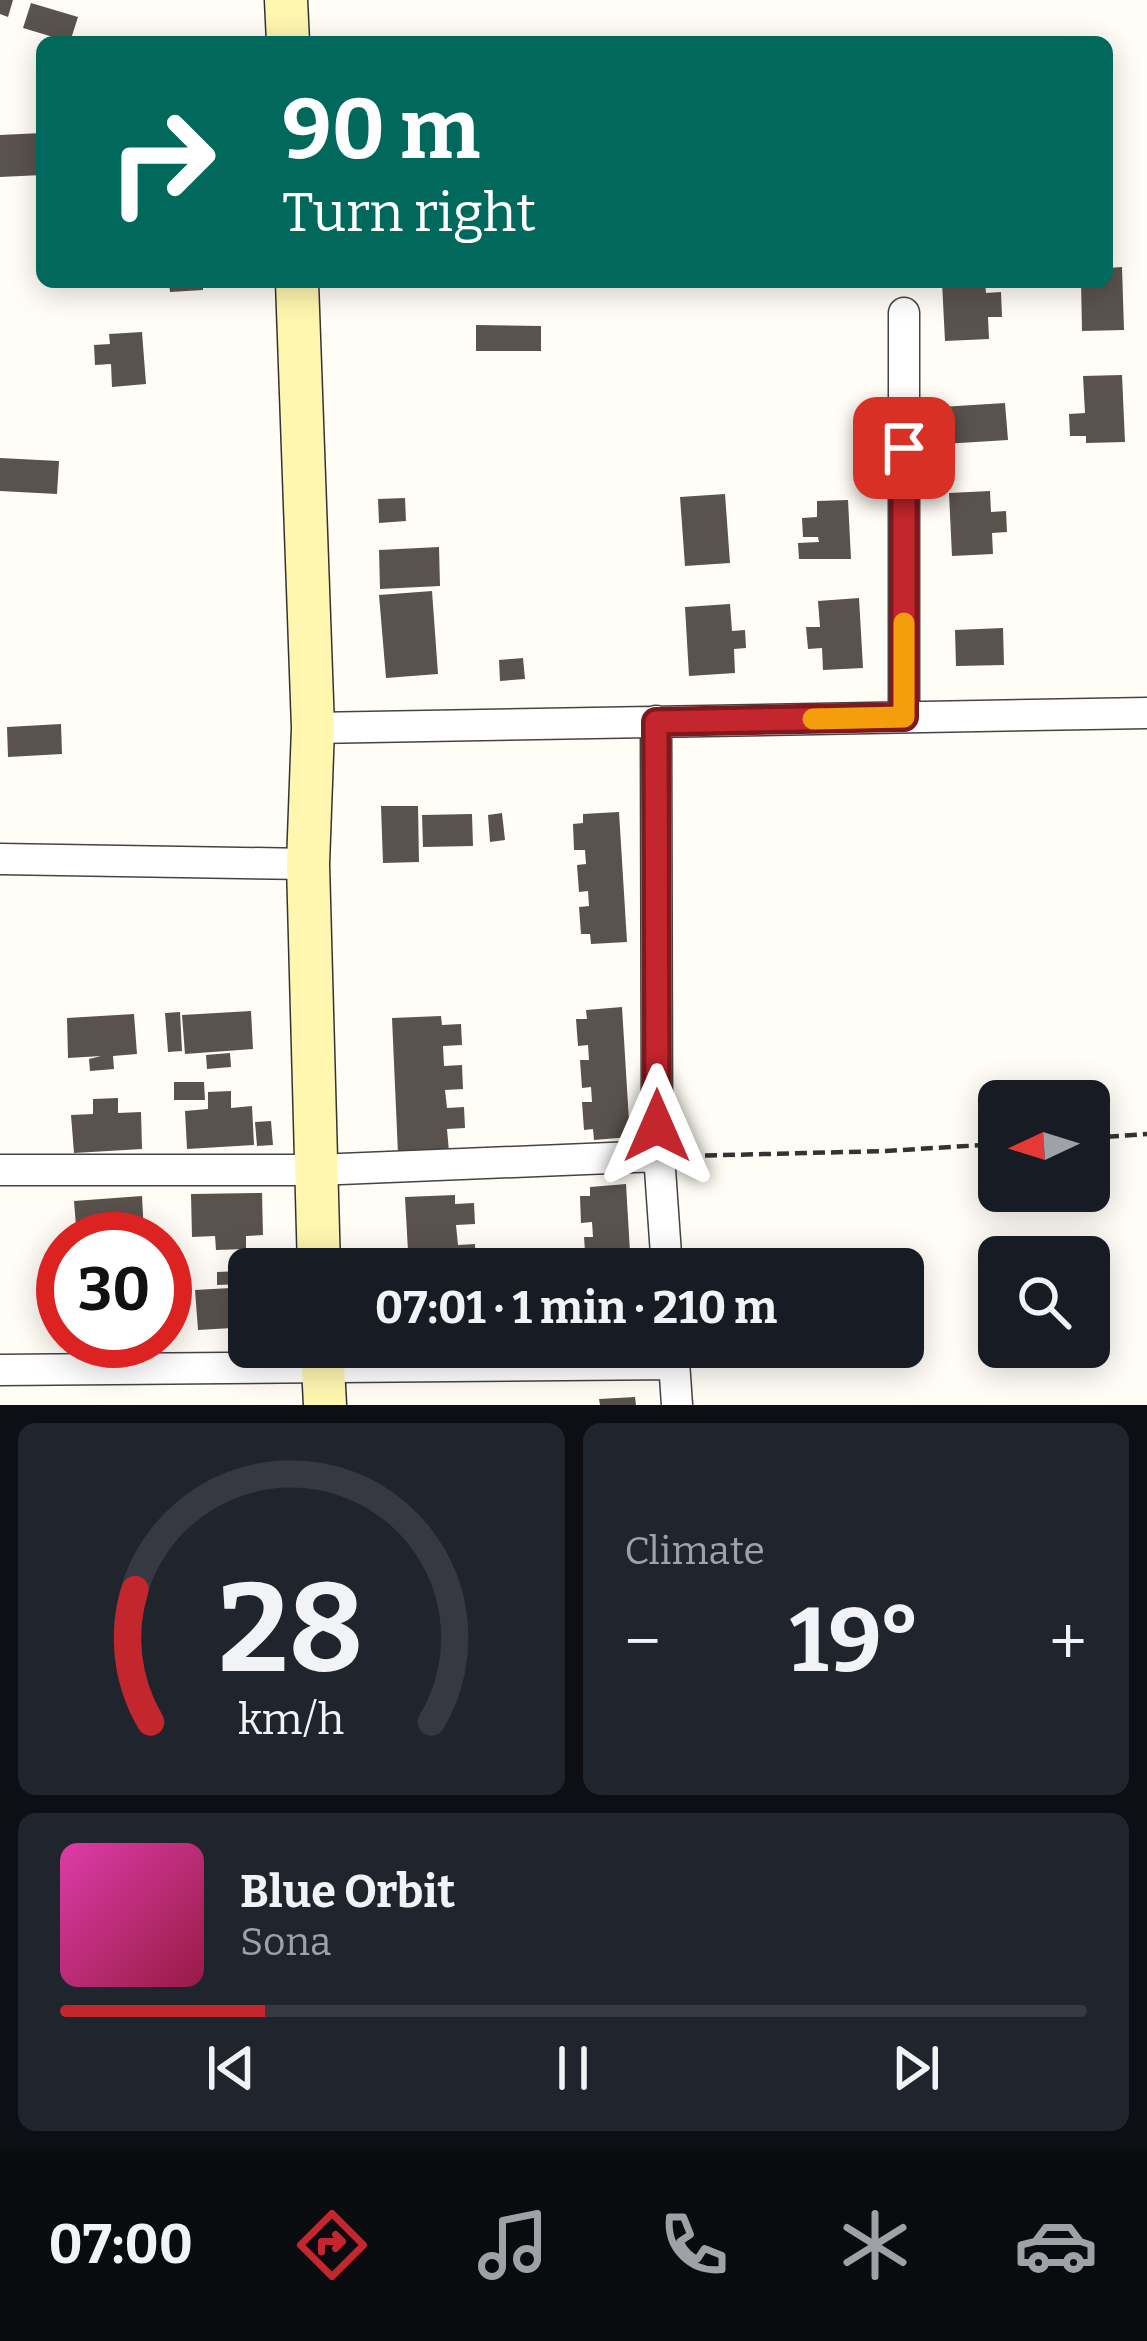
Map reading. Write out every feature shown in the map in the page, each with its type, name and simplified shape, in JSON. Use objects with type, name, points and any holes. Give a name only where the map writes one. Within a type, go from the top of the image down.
[{"type":"street","points":[[286,0],[288,36]]},
{"type":"street","points":[[297,288],[313,728],[308,864],[319,1248]]},
{"type":"street","points":[[904,313],[904,717]]},
{"type":"street","points":[[313,728],[1147,713]]},
{"type":"street","points":[[656,722],[659,1156],[666,1248]]},
{"type":"street","points":[[0,859],[308,864]]},
{"type":"street","points":[[0,1170],[316,1170],[659,1156]]},
{"type":"street","points":[[0,1370],[324,1374],[440,1368]]},
{"type":"street","points":[[674,1368],[677,1405]]},
{"type":"path","points":[[1110,1137],[1147,1134]]},
{"type":"path","points":[[659,1156],[978,1145]]},
{"type":"building","points":[[0,0],[13,0],[8,17],[0,14]]},
{"type":"building","points":[[31,3],[78,17],[72,36],[23,28]]},
{"type":"building","points":[[36,133],[36,175],[0,177],[0,135]]},
{"type":"building","points":[[1122,267],[1124,330],[1082,331],[1081,288],[1113,288],[1113,268]]},
{"type":"building","points":[[170,288],[203,288],[203,290],[170,292]]},
{"type":"building","points":[[942,288],[1001,292],[1002,317],[988,317],[989,339],[945,341]]},
{"type":"building","points":[[476,325],[541,326],[541,351],[476,351]]},
{"type":"building","points":[[142,332],[146,384],[112,387],[111,364],[95,365],[94,345],[110,344],[109,334]]},
{"type":"building","points":[[1122,375],[1125,442],[1086,443],[1086,436],[1070,436],[1069,414],[1085,413],[1083,376]]},
{"type":"building","points":[[1005,403],[1008,440],[943,444],[941,407]]},
{"type":"building","points":[[0,458],[59,461],[57,494],[0,491]]},
{"type":"building","points":[[990,491],[991,512],[1006,511],[1007,532],[992,533],[993,554],[952,556],[949,493]]},
{"type":"building","points":[[725,494],[730,563],[685,566],[680,497]]},
{"type":"building","points":[[405,498],[406,521],[379,523],[378,499]]},
{"type":"building","points":[[848,500],[851,559],[799,559],[798,543],[819,542],[818,537],[803,537],[802,518],[817,517],[817,501]]},
{"type":"building","points":[[439,547],[440,586],[380,589],[379,550]]},
{"type":"building","points":[[432,591],[438,674],[386,678],[379,595]]},
{"type":"building","points":[[859,598],[863,668],[823,670],[822,648],[808,649],[806,627],[820,627],[818,601]]},
{"type":"building","points":[[730,604],[732,631],[745,630],[746,648],[734,649],[735,673],[689,676],[685,607]]},
{"type":"building","points":[[1003,628],[1004,665],[956,666],[955,630]]},
{"type":"building","points":[[523,658],[525,679],[500,681],[499,660]]},
{"type":"building","points":[[61,724],[62,754],[8,757],[7,727]]},
{"type":"building","points":[[381,806],[418,806],[419,862],[383,863]]},
{"type":"building","points":[[619,812],[627,942],[591,944],[590,934],[581,934],[579,907],[589,906],[588,891],[579,892],[577,865],[586,864],[585,850],[574,850],[573,824],[583,823],[583,814]]},
{"type":"building","points":[[502,813],[505,840],[490,842],[488,815]]},
{"type":"building","points":[[472,814],[473,846],[423,847],[422,815]]},
{"type":"building","points":[[622,1007],[630,1137],[594,1140],[593,1129],[584,1130],[582,1102],[592,1102],[591,1087],[582,1088],[580,1060],[589,1060],[588,1045],[578,1046],[576,1019],[587,1019],[586,1010]]},
{"type":"building","points":[[251,1011],[253,1049],[185,1054],[182,1015]]},
{"type":"building","points":[[180,1012],[182,1051],[168,1052],[165,1013]]},
{"type":"building","points":[[134,1014],[137,1054],[113,1056],[114,1069],[90,1071],[89,1059],[101,1056],[68,1058],[67,1018]]},
{"type":"building","points":[[441,1016],[442,1025],[461,1024],[462,1045],[443,1046],[444,1066],[462,1065],[463,1089],[445,1090],[447,1108],[464,1107],[465,1128],[447,1129],[449,1152],[398,1154],[392,1018]]},
{"type":"building","points":[[230,1053],[231,1067],[207,1069],[206,1055]]},
{"type":"building","points":[[174,1082],[204,1082],[205,1100],[174,1100]]},
{"type":"building","points":[[231,1091],[231,1108],[252,1106],[254,1145],[187,1149],[185,1111],[208,1109],[208,1092]]},
{"type":"building","points":[[118,1098],[118,1113],[141,1112],[142,1149],[74,1153],[71,1115],[93,1114],[93,1099]]},
{"type":"building","points":[[271,1121],[273,1145],[257,1146],[255,1122]]},
{"type":"building","points":[[626,1184],[630,1248],[585,1248],[584,1237],[593,1237],[592,1222],[581,1223],[580,1196],[590,1196],[590,1187]]},
{"type":"building","points":[[262,1193],[263,1235],[246,1236],[246,1248],[216,1250],[215,1236],[192,1237],[191,1194]]},
{"type":"building","points":[[455,1195],[455,1204],[474,1203],[475,1224],[456,1225],[458,1245],[475,1244],[475,1248],[408,1248],[405,1197]]},
{"type":"building","points":[[142,1196],[143,1212],[75,1212],[74,1201]]},
{"type":"building","points":[[217,1272],[228,1272],[228,1285],[217,1285]]},
{"type":"building","points":[[228,1288],[228,1328],[198,1330],[195,1290]]},
{"type":"building","points":[[635,1397],[636,1405],[600,1405],[599,1399]]},
{"type":"slow traffic","points":[[813,719],[904,717],[904,623]]},
{"type":"route","points":[[657,1126],[656,722],[904,717],[904,448]]}]
